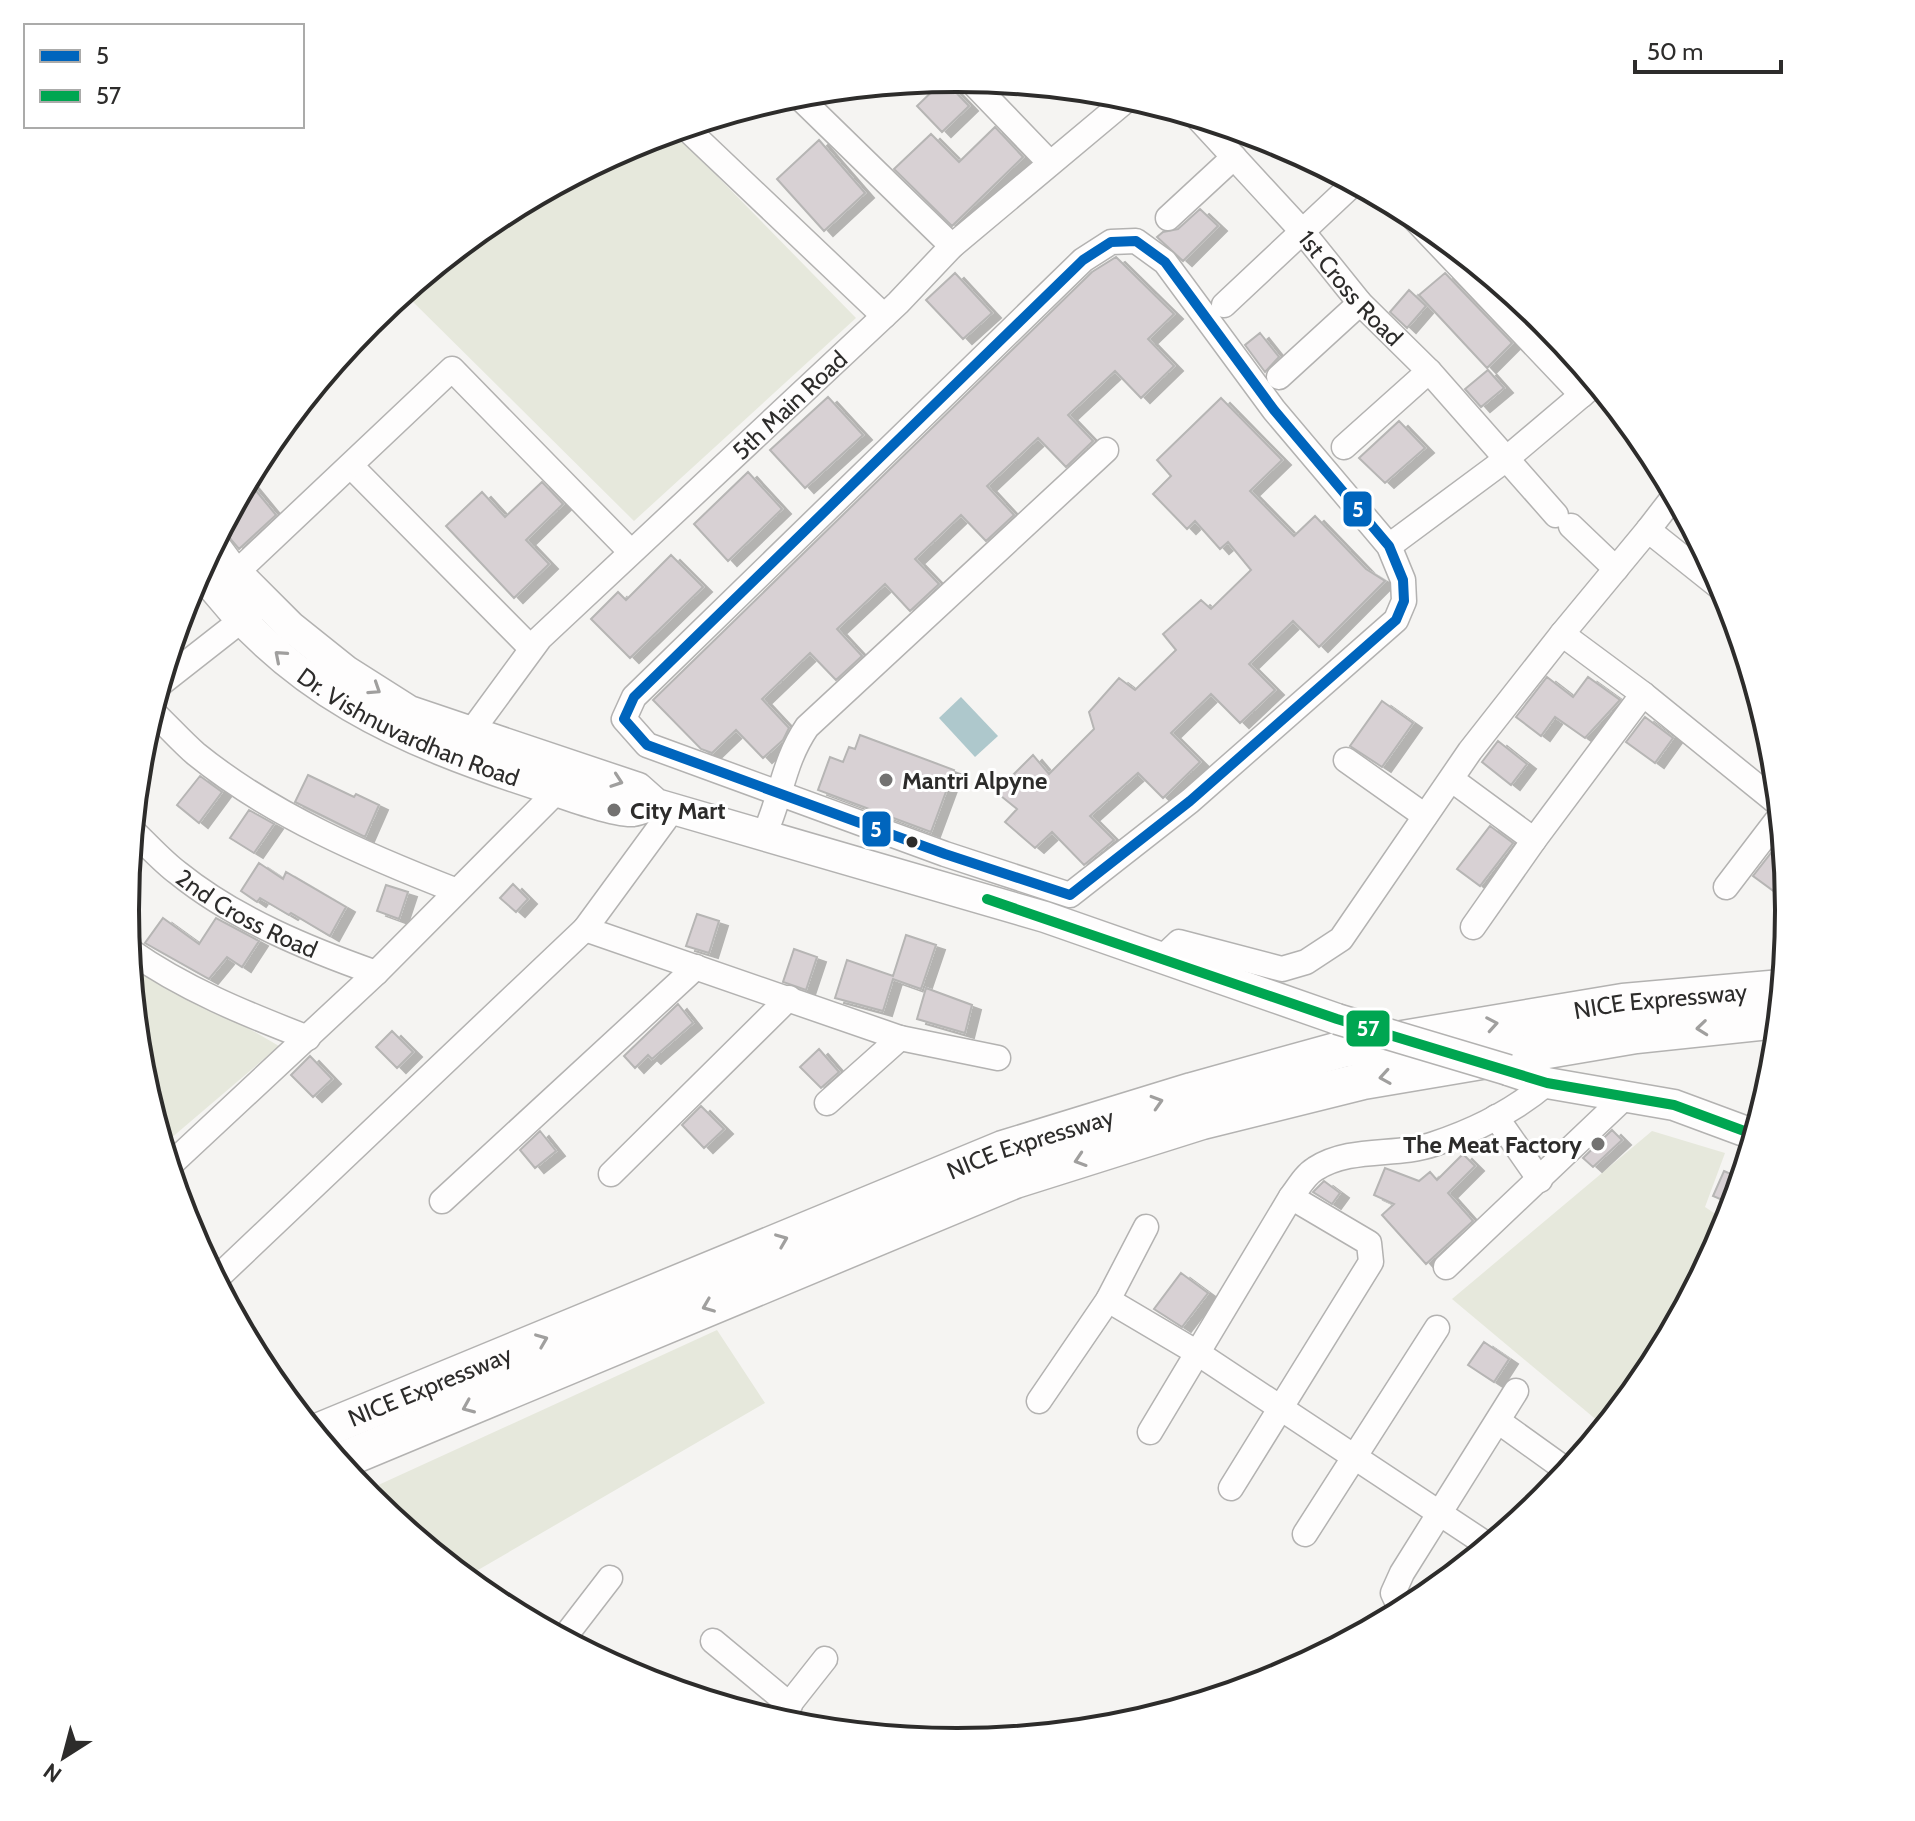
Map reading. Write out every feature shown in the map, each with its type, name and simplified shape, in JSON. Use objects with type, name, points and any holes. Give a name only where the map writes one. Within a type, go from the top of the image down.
[{"type":"highway","name":"NICE Expressway","points":[[325,1429],[1003,1149],[1192,1091],[1343,1049],[1623,1002],[1772,989]]},
{"type":"highway","name":"NICE Expressway","points":[[349,1457],[1015,1180],[1202,1121],[1363,1081],[1636,1035],[1768,1021]]},
{"type":"main road","name":"Dr. Vishnuvardhan Road","points":[[221,553],[236,573],[291,627],[346,671],[409,711],[638,788],[664,806],[953,889],[1337,1019],[1547,1083],[1674,1105],[1745,1131]]},
{"type":"main road","name":"Dr. Vishnuvardhan Road","points":[[208,581],[242,623],[291,665],[356,712],[447,755],[557,791],[631,811],[664,806]]},
{"type":"street","points":[[982,93],[1050,163]]},
{"type":"street","points":[[809,106],[952,246]]},
{"type":"street","name":"5th Main Road","points":[[471,732],[531,648],[884,316],[952,246],[1117,108]]},
{"type":"street","name":"1st Cross Road","points":[[1211,132],[1302,231],[1360,303],[1429,371],[1505,460],[1616,569]]},
{"type":"street","points":[[694,135],[884,316]]},
{"type":"street","points":[[1168,218],[1234,157]]},
{"type":"street","points":[[1224,305],[1346,190]]},
{"type":"street","points":[[1136,241],[1165,262],[1274,410],[1389,546],[1403,580],[1404,601],[1396,620],[1190,801],[1070,895],[781,793],[647,745],[624,719],[634,697],[1083,260],[1111,242],[1136,241]]},
{"type":"street","points":[[1279,377],[1360,303]]},
{"type":"street","points":[[1530,326],[1580,379]]},
{"type":"street","points":[[236,573],[452,369],[631,552]]},
{"type":"street","points":[[1344,447],[1429,371]]},
{"type":"street","points":[[1389,546],[1505,460],[1588,390]]},
{"type":"street","points":[[764,835],[781,793],[789,752],[807,727],[1106,450]]},
{"type":"street","points":[[351,466],[531,648]]},
{"type":"street","points":[[1161,959],[1179,942],[1282,969],[1306,962],[1341,939],[1451,779],[1562,634],[1668,504]]},
{"type":"street","points":[[1648,530],[1704,575]]},
{"type":"street","points":[[174,673],[242,623],[264,601]]},
{"type":"street","points":[[1562,634],[1643,694],[1767,795]]},
{"type":"street","points":[[1473,927],[1643,694]]},
{"type":"street","points":[[162,721],[196,754],[249,791],[388,864],[457,891]]},
{"type":"street","points":[[1346,760],[1425,816]]},
{"type":"street","points":[[1451,779],[1534,840]]},
{"type":"street","points":[[177,1158],[376,973],[557,791]]},
{"type":"street","points":[[223,1273],[585,929],[664,806]]},
{"type":"street","points":[[1726,887],[1771,828]]},
{"type":"street","name":"2nd Cross Road","points":[[143,840],[178,874],[230,907],[317,952],[376,973]]},
{"type":"street","points":[[953,889],[958,858]]},
{"type":"street","points":[[585,929],[900,1038],[998,1058]]},
{"type":"street","points":[[141,959],[239,1011],[308,1038]]},
{"type":"street","points":[[442,1201],[696,967]]},
{"type":"street","points":[[611,1174],[789,998]]},
{"type":"street","points":[[827,1103],[900,1038]]},
{"type":"street","points":[[1150,1432],[1291,1197],[1313,1170],[1346,1156],[1432,1145],[1527,1101],[1547,1083]]},
{"type":"street","points":[[1446,1267],[1626,1096]]},
{"type":"street","points":[[1496,1117],[1540,1180]]},
{"type":"street","points":[[1231,1488],[1371,1262],[1369,1243],[1291,1197]]},
{"type":"street","points":[[1039,1401],[1108,1300],[1146,1227]]},
{"type":"street","points":[[1108,1300],[1196,1352],[1480,1540]]},
{"type":"street","points":[[1305,1534],[1437,1328]]},
{"type":"street","points":[[1397,1601],[1393,1593],[1440,1511],[1516,1391]]},
{"type":"street","points":[[1498,1421],[1559,1465]]},
{"type":"street","points":[[569,1631],[610,1578]]},
{"type":"street","points":[[713,1641],[779,1709]]},
{"type":"street","points":[[785,1710],[825,1659]]},
{"type":"shaded area","points":[[682,140],[856,318],[634,521],[412,301],[459,261],[548,202],[595,176]]},
{"type":"shaded area","points":[[141,966],[279,1046],[172,1138],[155,1070]]},
{"type":"shaded area","points":[[1652,1131],[1725,1153],[1705,1207],[1717,1215],[1692,1273],[1638,1365],[1597,1421],[1452,1299]]},
{"type":"shaded area","points":[[717,1330],[765,1403],[476,1572],[418,1526],[376,1486]]},
{"type":"water","points":[[961,697],[998,736],[975,757],[939,718]]},
{"type":"building","points":[[956,92],[969,106],[942,132],[917,106],[930,93]]},
{"type":"building","points":[[995,127],[1023,157],[952,226],[894,169],[931,134],[959,162]]},
{"type":"building","points":[[819,140],[865,193],[824,231],[777,179]]},
{"type":"building","points":[[1200,209],[1218,226],[1183,261],[1157,237],[1163,232],[1178,229]]},
{"type":"building","points":[[1116,257],[1174,314],[1148,339],[1174,366],[1141,398],[1115,371],[1068,415],[1093,441],[1066,467],[1038,438],[987,486],[1014,515],[986,541],[961,515],[915,559],[939,584],[910,611],[885,584],[837,629],[862,656],[836,680],[810,653],[762,699],[789,728],[783,740],[763,758],[736,730],[712,753],[701,749],[653,700],[1092,272]]},
{"type":"building","points":[[955,273],[992,313],[963,339],[926,300]]},
{"type":"building","points":[[1445,273],[1512,343],[1487,368],[1419,295]]},
{"type":"building","points":[[1409,290],[1426,306],[1407,328],[1390,312]]},
{"type":"building","points":[[1260,333],[1279,357],[1265,372],[1245,345]]},
{"type":"building","points":[[1488,370],[1504,388],[1481,407],[1465,389]]},
{"type":"building","points":[[828,397],[863,435],[805,488],[770,450]]},
{"type":"building","points":[[1221,398],[1282,460],[1250,491],[1294,536],[1315,516],[1366,569],[1385,581],[1319,647],[1293,621],[1249,664],[1275,690],[1240,723],[1211,694],[1171,733],[1200,762],[1163,798],[1138,773],[1090,816],[1114,840],[1084,865],[1052,832],[1035,848],[1005,822],[1017,809],[996,792],[1033,755],[1049,774],[1094,729],[1089,712],[1119,678],[1135,690],[1176,650],[1163,634],[1201,600],[1211,609],[1251,570],[1228,542],[1220,549],[1195,521],[1187,529],[1153,494],[1171,476],[1157,460]]},
{"type":"building","points":[[1399,421],[1425,448],[1385,483],[1359,458]]},
{"type":"building","points":[[748,472],[782,509],[728,561],[694,524]]},
{"type":"building","points":[[542,482],[563,504],[526,540],[549,564],[514,598],[446,526],[482,492],[505,517]]},
{"type":"building","points":[[256,490],[276,515],[239,549],[229,537]]},
{"type":"building","points":[[671,555],[703,587],[630,658],[591,619],[618,592],[626,600]]},
{"type":"building","points":[[1547,677],[1573,697],[1588,677],[1620,700],[1585,738],[1555,717],[1541,736],[1516,717]]},
{"type":"building","points":[[1382,701],[1413,723],[1382,767],[1350,746]]},
{"type":"building","points":[[1645,717],[1673,738],[1655,763],[1626,742]]},
{"type":"building","name":"Mantri Alpyne","points":[[860,735],[954,770],[931,832],[818,790],[830,757],[843,762],[849,747],[855,749]]},
{"type":"building","points":[[1498,741],[1527,764],[1511,785],[1482,762]]},
{"type":"building","points":[[308,775],[379,805],[365,837],[295,802]]},
{"type":"building","points":[[200,776],[222,792],[199,823],[177,805]]},
{"type":"building","points":[[249,810],[274,824],[254,853],[230,838]]},
{"type":"building","points":[[1490,826],[1513,843],[1480,886],[1457,869]]},
{"type":"building","points":[[1771,853],[1774,855],[1775,892],[1753,876]]},
{"type":"building","points":[[259,863],[283,879],[286,872],[346,907],[330,936],[291,913],[289,915],[260,898],[257,902],[241,891]]},
{"type":"building","points":[[513,884],[528,899],[516,912],[500,898]]},
{"type":"building","points":[[386,885],[408,892],[399,919],[377,911]]},
{"type":"building","points":[[697,914],[719,921],[709,953],[686,946]]},
{"type":"building","points":[[163,918],[199,944],[216,918],[259,941],[242,967],[227,957],[209,979],[145,943]]},
{"type":"building","points":[[906,935],[936,945],[921,989],[893,979],[883,1011],[835,998],[847,960],[893,976]]},
{"type":"building","points":[[794,949],[817,957],[806,990],[783,982]]},
{"type":"building","points":[[926,988],[972,1005],[965,1033],[917,1019]]},
{"type":"building","points":[[678,1004],[693,1023],[652,1059],[648,1055],[635,1068],[624,1056]]},
{"type":"building","points":[[392,1031],[413,1052],[397,1068],[376,1047]]},
{"type":"building","points":[[819,1049],[839,1072],[821,1088],[800,1067]]},
{"type":"building","points":[[310,1056],[332,1079],[313,1097],[291,1075]]},
{"type":"building","points":[[701,1106],[724,1129],[704,1148],[682,1125]]},
{"type":"building","points":[[1612,1130],[1622,1140],[1593,1167],[1583,1158]]},
{"type":"building","points":[[540,1131],[556,1151],[535,1168],[520,1150]]},
{"type":"building","points":[[1463,1154],[1475,1166],[1448,1193],[1473,1221],[1426,1264],[1382,1215],[1394,1204],[1374,1195],[1385,1168],[1419,1181],[1430,1172],[1437,1180]]},
{"type":"building","points":[[1724,1171],[1733,1175],[1723,1200],[1713,1196]]},
{"type":"building","points":[[1324,1181],[1340,1193],[1332,1204],[1313,1192]]},
{"type":"building","points":[[1181,1273],[1208,1293],[1182,1327],[1154,1309]]},
{"type":"building","points":[[1484,1342],[1509,1359],[1494,1382],[1468,1365]]},
{"type":"transit line","name":"5","points":[[1136,241],[1165,262],[1274,410],[1389,546],[1403,580],[1404,601],[1396,620],[1190,801],[1070,895],[945,854],[647,745],[624,719],[634,697],[1083,260],[1111,242],[1136,241]]},
{"type":"transit line","name":"57","points":[[987,899],[1337,1019],[1547,1083],[1674,1105],[1745,1131]]},
{"type":"place","name":"Mantri Alpyne","points":[[886,780]]},
{"type":"place","name":"City Mart","points":[[614,810]]},
{"type":"place","name":"The Meat Factory","points":[[1598,1144]]}]
